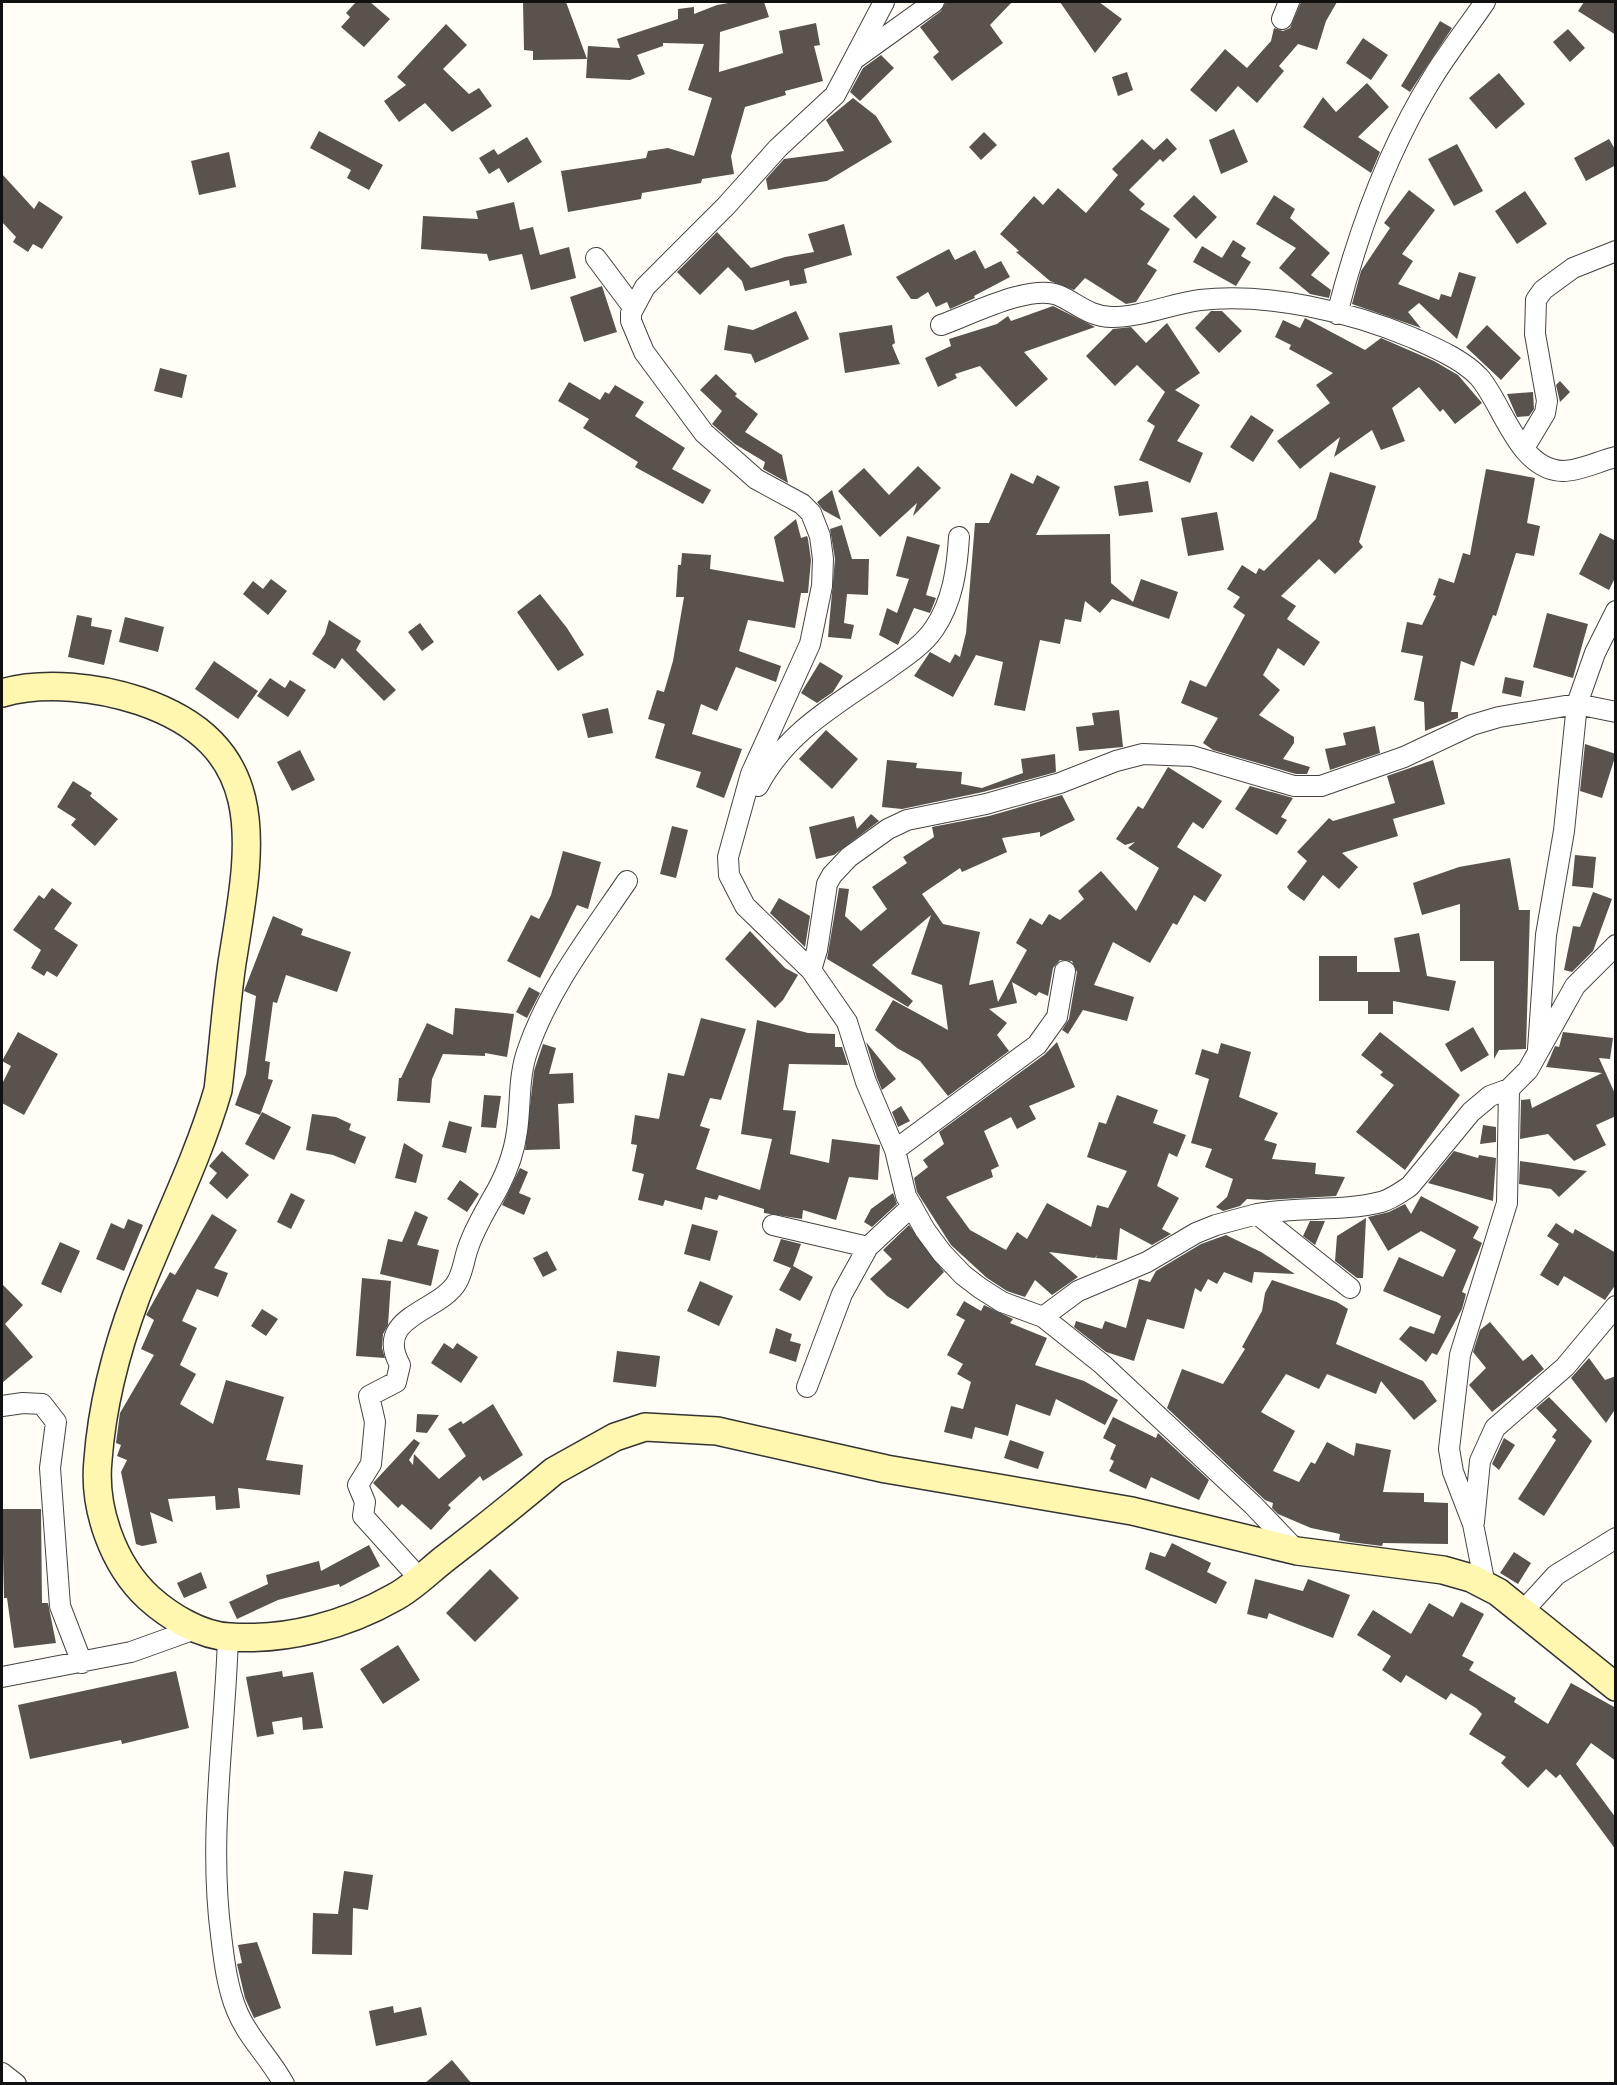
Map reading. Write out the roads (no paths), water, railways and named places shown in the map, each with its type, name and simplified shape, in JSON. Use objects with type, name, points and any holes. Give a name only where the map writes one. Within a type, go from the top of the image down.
[{"type":"main road","points":[[2,693],[22,687],[100,690],[161,708],[192,726],[223,754],[239,783],[248,828],[246,864],[218,1090],[206,1130],[136,1297],[119,1347],[97,1461],[99,1500],[110,1538],[126,1570],[144,1593],[165,1613],[198,1628],[228,1637],[297,1633],[343,1621],[396,1597],[554,1471],[615,1437],[654,1427],[717,1431],[886,1469],[1132,1511],[1297,1551],[1443,1570],[1471,1578],[1485,1585],[1524,1611],[1616,1687]]},
{"type":"street","points":[[884,2],[835,95],[799,128],[645,287],[632,306],[631,321],[644,352],[704,433],[756,479],[802,504],[811,513],[820,536],[824,560],[822,586],[810,644],[751,774],[728,857],[729,875],[737,895],[745,906],[811,970],[847,1022],[866,1082],[895,1150],[906,1196],[925,1230],[963,1275],[1002,1302],[1043,1317],[1150,1407],[1297,1551]]},
{"type":"street","points":[[854,60],[934,2]]},
{"type":"street","points":[[1337,314],[1365,219],[1384,174],[1432,78],[1485,2]]},
{"type":"street","points":[[1524,448],[1545,413],[1547,402],[1535,334],[1536,300],[1543,290],[1573,268],[1616,251]]},
{"type":"street","points":[[596,258],[632,306]]},
{"type":"street","points":[[941,325],[1007,301],[1041,293],[1059,296],[1088,313],[1112,317],[1143,314],[1202,300],[1277,301],[1337,314],[1412,338],[1461,363],[1487,388],[1509,428],[1524,448],[1543,466],[1565,471],[1616,457]]},
{"type":"street","points":[[737,819],[771,763],[791,738],[909,654],[933,630],[945,608],[957,572],[959,537]]},
{"type":"street","points":[[1537,1054],[1545,944],[1564,831],[1577,704],[1595,653],[1616,611]]},
{"type":"street","points":[[811,970],[817,950],[827,884],[832,875],[863,846],[907,820],[986,804],[1060,783],[1116,761],[1143,754],[1192,756],[1294,786],[1321,786],[1404,757],[1472,725],[1499,717],[1577,704],[1616,712]]},
{"type":"street","points":[[420,1579],[363,1516],[365,1502],[358,1485],[371,1464],[375,1422],[369,1396],[396,1382],[400,1365],[394,1355],[394,1339],[407,1319],[440,1298],[457,1283],[477,1224],[494,1196],[514,1148],[524,1065],[536,1027],[574,959],[627,881]]},
{"type":"street","points":[[1043,1317],[1078,1291],[1147,1262],[1196,1233],[1216,1225],[1283,1209],[1359,1205],[1383,1201],[1398,1194],[1410,1186],[1476,1107],[1490,1096],[1509,1089],[1528,1070],[1575,986],[1616,945]]},
{"type":"street","points":[[895,1150],[1037,1045],[1058,1017],[1065,971]]},
{"type":"street","points":[[1485,1585],[1473,1524],[1452,1472],[1449,1449],[1450,1425],[1460,1355],[1507,1203],[1509,1089]]},
{"type":"street","points":[[807,1387],[842,1294],[868,1247],[912,1206]]},
{"type":"street","points":[[1257,1215],[1350,1288]]},
{"type":"street","points":[[773,1224],[868,1247]]},
{"type":"street","points":[[1473,1524],[1479,1494],[1480,1461],[1495,1428],[1565,1366],[1616,1306]]},
{"type":"street","points":[[2,1406],[23,1402],[42,1404],[56,1422],[50,1467],[60,1606],[82,1663]]},
{"type":"street","points":[[1524,1611],[1556,1575],[1616,1538]]},
{"type":"street","points":[[2,1677],[131,1652],[198,1628]]},
{"type":"street","points":[[228,1637],[216,1844],[219,1918],[228,1983],[237,2012],[255,2044],[284,2084]]},
{"type":"street","points":[[2,2073],[16,2084]]}]
